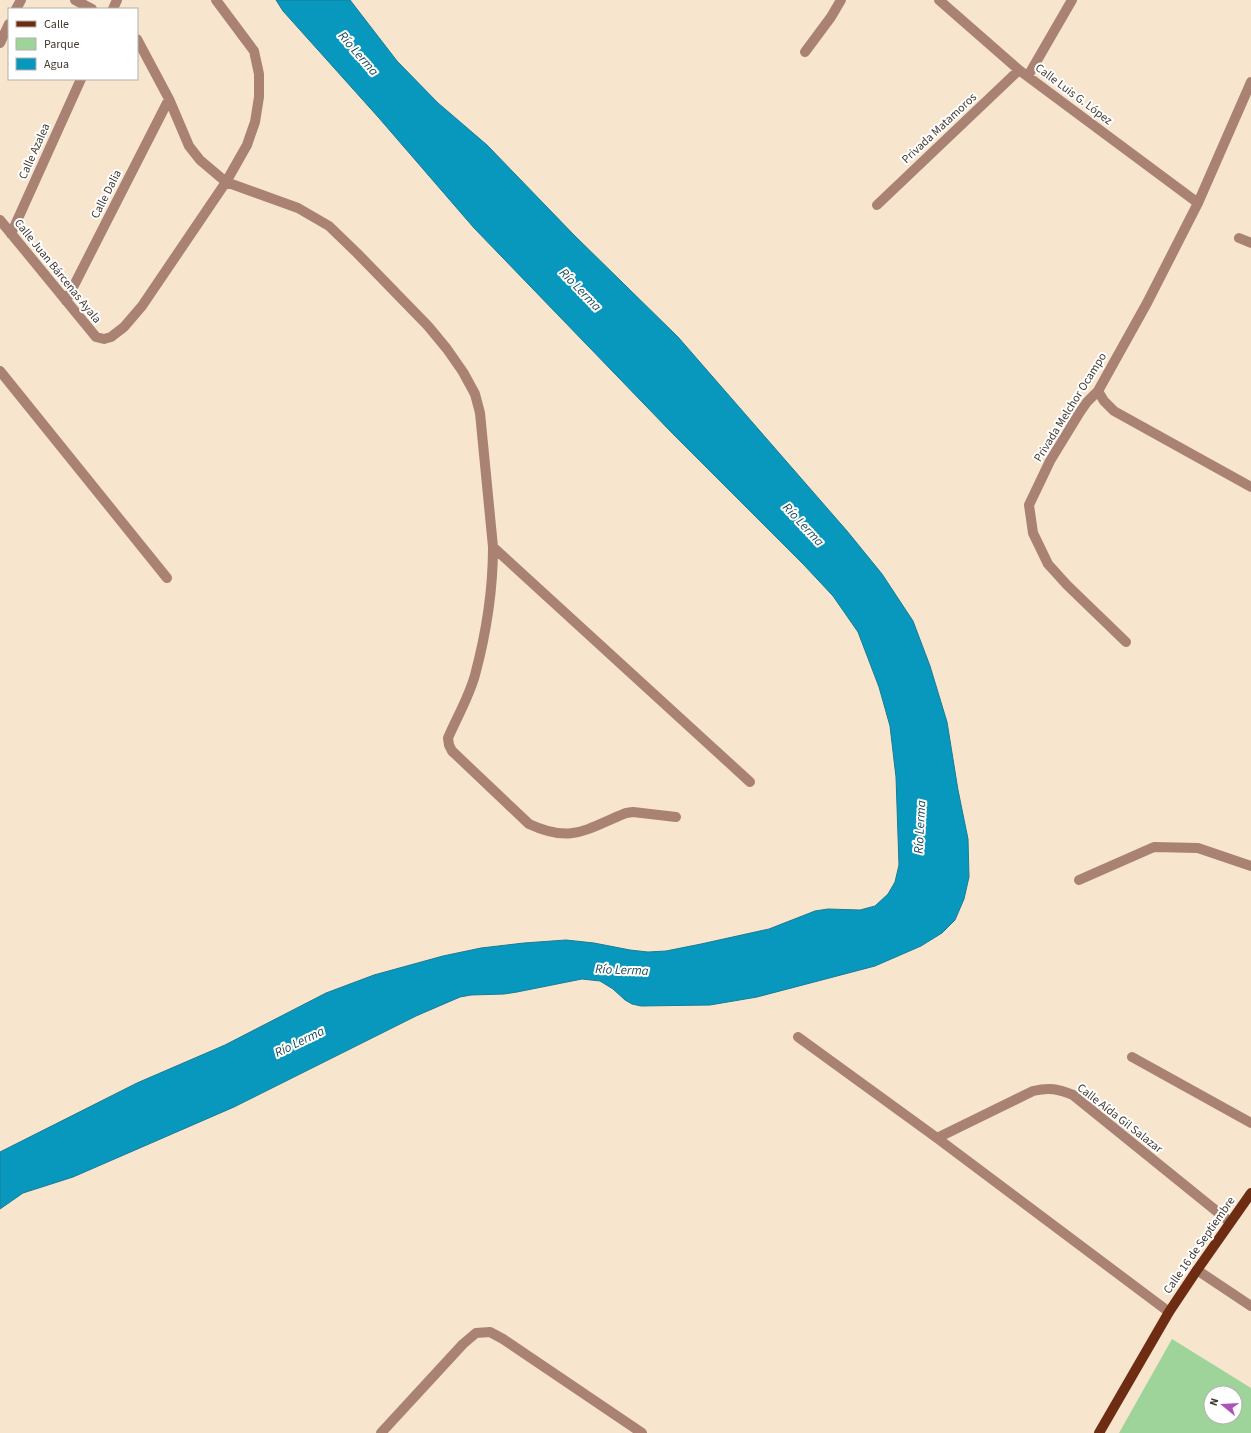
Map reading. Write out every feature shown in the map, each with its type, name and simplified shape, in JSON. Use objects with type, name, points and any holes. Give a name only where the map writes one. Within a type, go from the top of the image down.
[{"type":"main road","name":"Calle 16 de Septiembre","points":[[1099,1433],[1169,1312],[1251,1193]]},
{"type":"street","points":[[75,0],[90,8]]},
{"type":"street","points":[[216,0],[254,51],[259,74],[255,122],[247,146],[226,182]]},
{"type":"street","points":[[805,52],[831,17],[841,0]]},
{"type":"street","name":"Calle Luis G. López","points":[[939,0],[1019,70],[1198,203]]},
{"type":"street","points":[[1028,76],[1072,0]]},
{"type":"street","points":[[0,43],[8,26]]},
{"type":"street","points":[[138,41],[169,99],[189,146],[200,160],[226,182],[298,208],[329,226],[358,253],[428,326],[463,372],[475,394],[478,404],[493,547],[492,580],[483,641],[474,676],[448,738],[452,751],[529,824],[544,831],[562,835],[579,833],[619,816],[633,812],[676,817]]},
{"type":"street","name":"Privada Matamoros","points":[[877,205],[1019,70]]},
{"type":"street","name":"Calle Azalea","points":[[11,234],[81,80]]},
{"type":"street","name":"Privada Melchor Ocampo","points":[[1126,642],[1067,585],[1048,564],[1033,534],[1029,505],[1050,462],[1080,412],[1098,391],[1147,303],[1198,203],[1251,82]]},
{"type":"street","name":"Calle Dalia","points":[[66,301],[169,99]]},
{"type":"street","name":"Calle Juan Bárcenas Ayala","points":[[0,220],[96,337],[104,339],[111,337],[124,328],[142,306],[226,182]]},
{"type":"street","points":[[1239,238],[1251,243]]},
{"type":"street","points":[[0,371],[167,578]]},
{"type":"street","points":[[1098,391],[1104,401],[1114,411],[1251,487]]},
{"type":"street","points":[[493,547],[750,782]]},
{"type":"street","points":[[1079,880],[1154,847],[1198,848],[1251,866]]},
{"type":"street","points":[[798,1037],[937,1138],[1169,1312]]},
{"type":"street","points":[[1132,1057],[1251,1123]]},
{"type":"street","name":"Calle Aída Gil Salazar","points":[[937,1138],[1033,1091],[1044,1088],[1059,1089],[1073,1095],[1230,1222]]},
{"type":"street","points":[[1197,1270],[1251,1306]]},
{"type":"street","points":[[381,1433],[463,1344],[476,1333],[490,1332],[503,1339],[642,1433]]},
{"type":"green space","points":[[1172,1339],[1251,1388],[1251,1433],[1119,1433]]},
{"type":"water","name":"Río Lerma","points":[[276,0],[350,0],[397,61],[438,103],[487,145],[574,235],[678,337],[847,531],[882,574],[913,621],[930,666],[947,722],[968,839],[969,877],[964,899],[955,920],[942,933],[921,946],[875,966],[757,997],[710,1005],[641,1006],[632,1004],[625,1000],[613,989],[600,981],[582,979],[504,994],[471,995],[460,997],[416,1016],[234,1107],[73,1177],[23,1193],[0,1209],[0,1152],[137,1083],[225,1045],[326,993],[374,975],[443,956],[481,948],[566,940],[648,952],[666,951],[769,929],[815,911],[828,909],[860,910],[875,906],[888,894],[895,882],[899,865],[896,777],[890,726],[879,687],[858,632],[833,596],[673,434],[474,228],[379,118],[283,11]]}]
